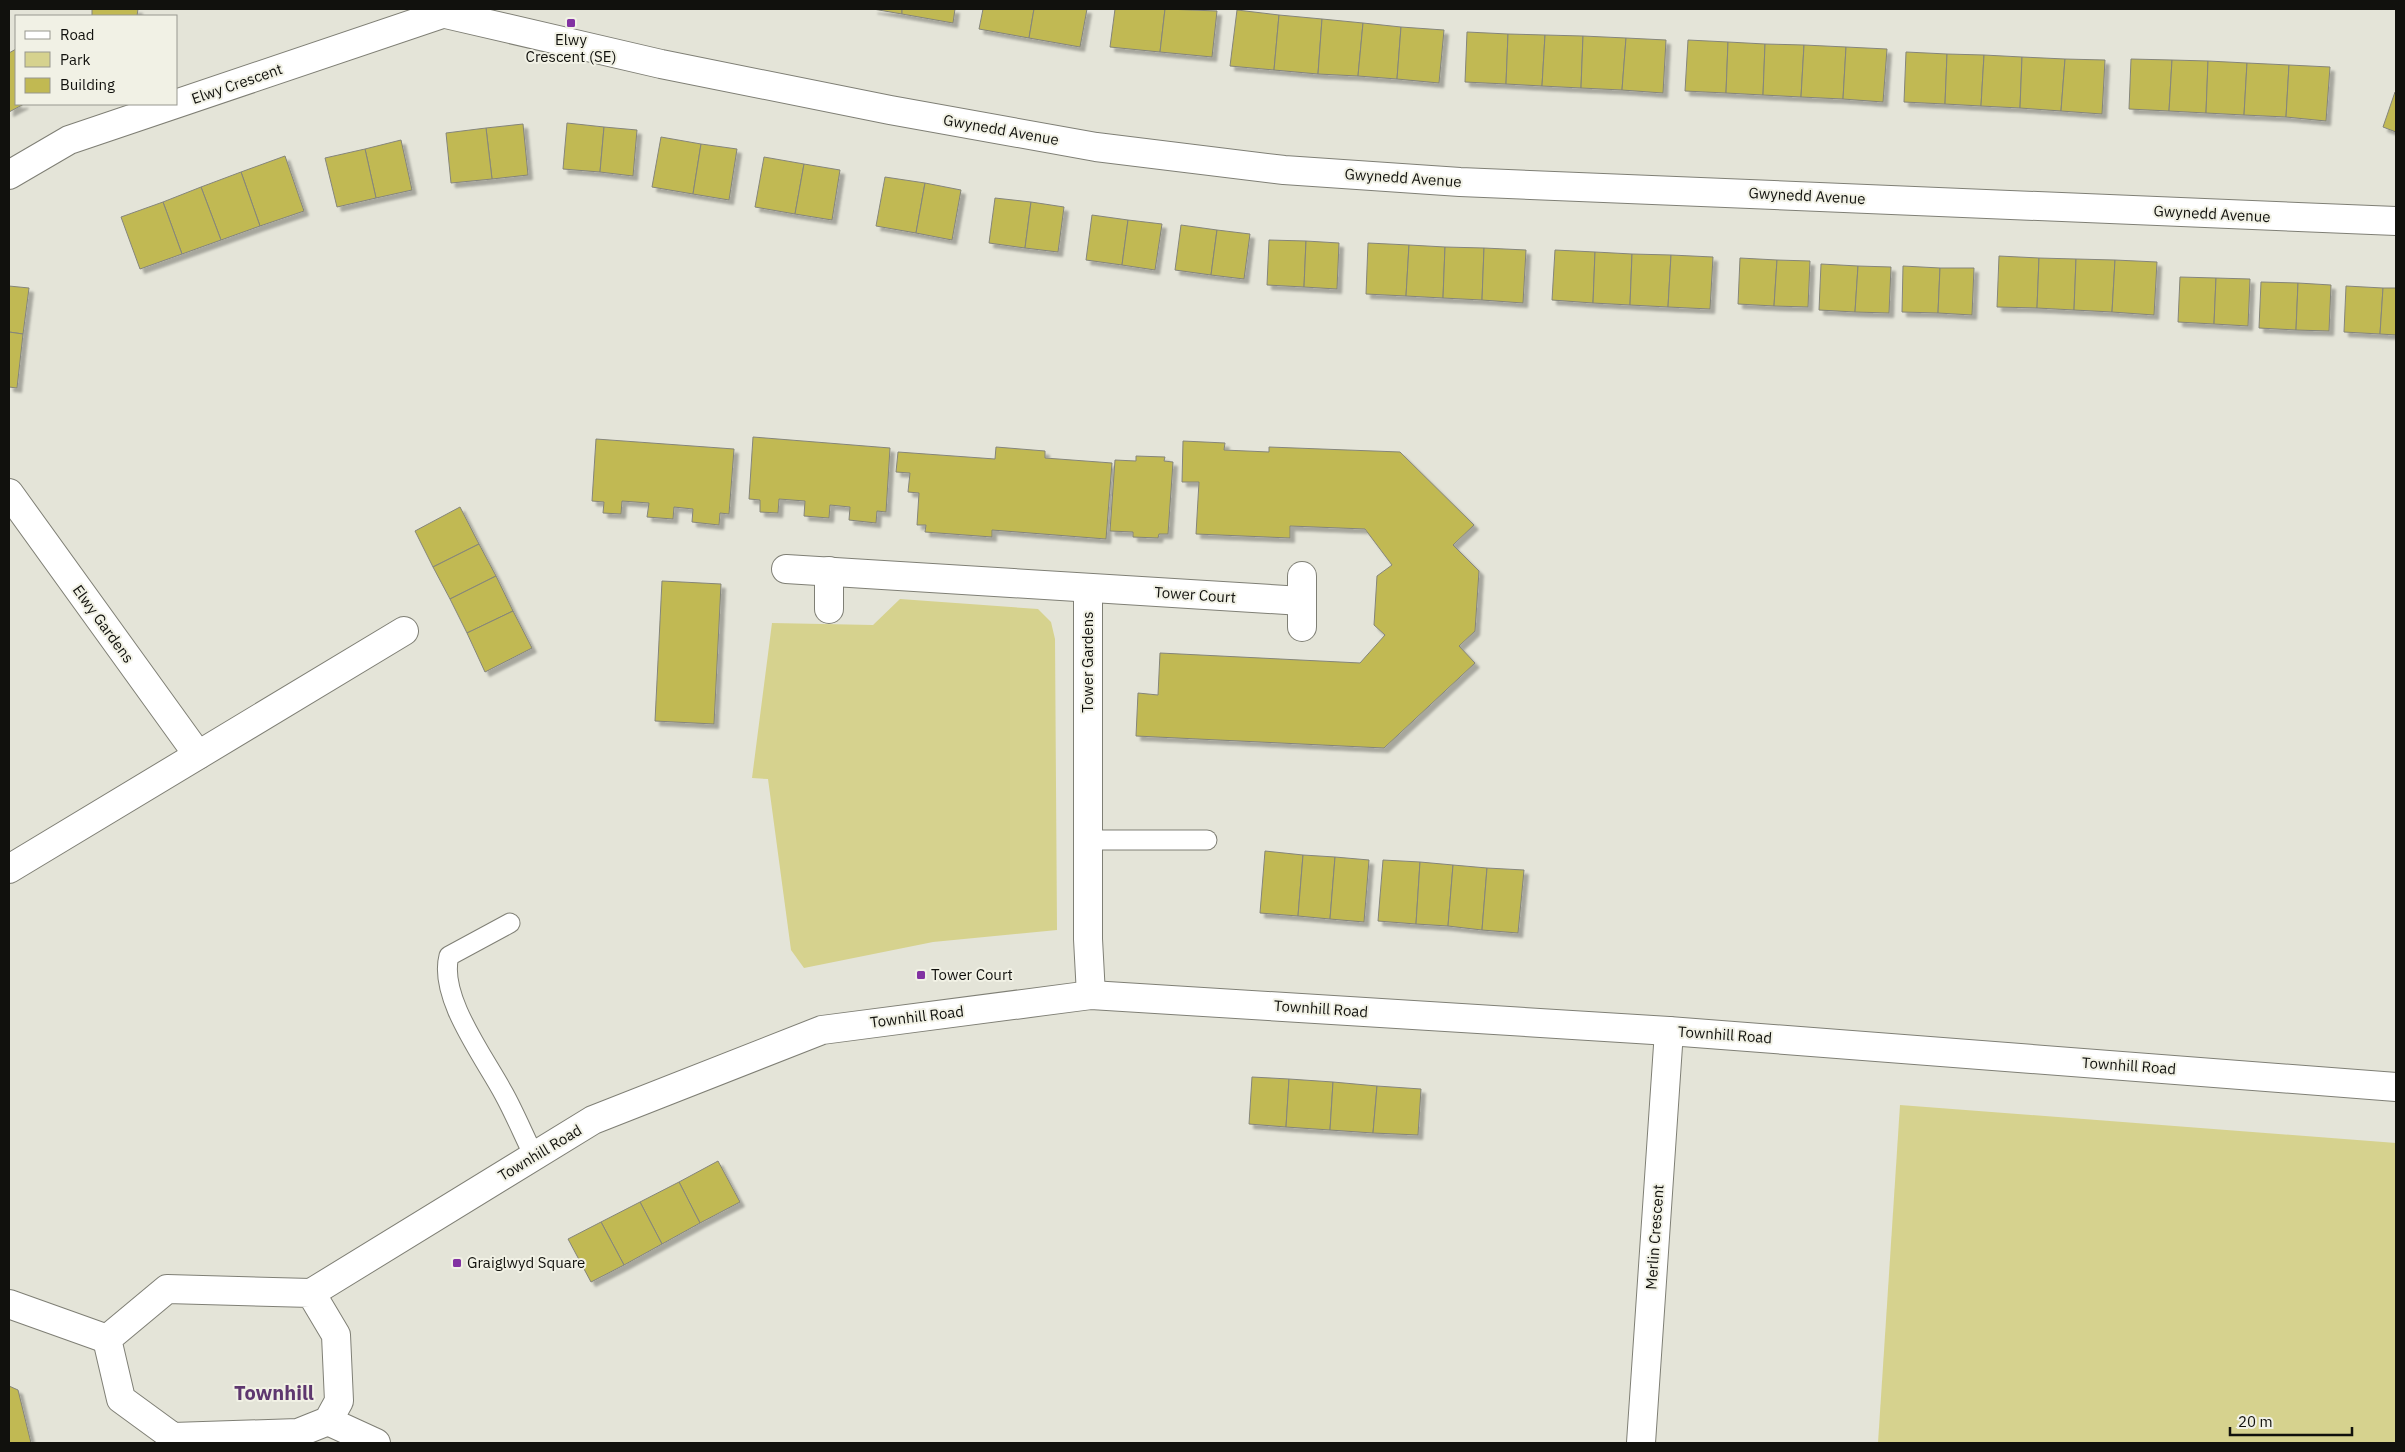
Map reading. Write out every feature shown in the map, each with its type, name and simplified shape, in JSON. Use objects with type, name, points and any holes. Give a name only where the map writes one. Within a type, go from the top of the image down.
[{"type":"street","name":"Elwy Crescent","points":[[178,101],[433,11]]},
{"type":"street","name":"Gwynedd Avenue","points":[[433,11],[661,64],[890,110],[1096,147],[1284,170],[1460,182],[2396,221]]},
{"type":"street","name":"Elwy Crescent","points":[[9,175],[69,140],[168,105]]},
{"type":"street","name":"Elwy Gardens","points":[[9,493],[198,755]]},
{"type":"street","points":[[786,569],[1088,588]]},
{"type":"street","points":[[830,572],[830,609]]},
{"type":"street","name":"Tower Court","points":[[1088,588],[1302,601]]},
{"type":"street","name":"Tower Gardens","points":[[1088,588],[1088,939],[1091,995]]},
{"type":"street","points":[[9,868],[404,631]]},
{"type":"street","name":"Townhill Road","points":[[311,1293],[593,1120],[822,1030],[1091,995],[1668,1031],[2396,1087]]},
{"type":"street","name":"Merlin Crescent","points":[[1641,1443],[1668,1031]]},
{"type":"street","points":[[167,1289],[311,1293],[336,1336],[339,1401],[328,1421],[298,1434],[172,1440],[121,1400],[107,1339],[167,1289]]},
{"type":"street","points":[[9,1304],[107,1339]]},
{"type":"street","points":[[328,1421],[376,1443]]},
{"type":"lane","points":[[1089,840],[1207,840]]},
{"type":"lane","points":[[510,923],[448,956],[445,969],[454,1004],[505,1096],[534,1156]]},
{"type":"green space","points":[[900,599],[1038,609],[1051,622],[1055,639],[1057,930],[933,942],[804,968],[791,950],[768,779],[752,778],[772,623],[873,625]]},
{"type":"green space","points":[[1900,1105],[2396,1143],[2396,1443],[1878,1443]]},
{"type":"building","points":[[92,9],[138,9],[137,15],[92,15]]},
{"type":"building","points":[[873,9],[902,9],[902,14]]},
{"type":"building","points":[[902,9],[955,9],[953,23],[902,14]]},
{"type":"building","points":[[983,9],[1034,9],[1029,38],[979,29]]},
{"type":"building","points":[[1034,9],[1087,9],[1080,47],[1029,38]]},
{"type":"building","points":[[1115,9],[1165,9],[1160,52],[1110,47]]},
{"type":"building","points":[[1165,9],[1217,11],[1212,57],[1160,52]]},
{"type":"building","points":[[1237,10],[1279,15],[1274,70],[1230,66]]},
{"type":"building","points":[[1279,15],[1322,19],[1318,74],[1274,70]]},
{"type":"building","points":[[1322,19],[1363,23],[1358,76],[1318,74]]},
{"type":"building","points":[[1363,23],[1401,27],[1397,79],[1358,76]]},
{"type":"building","points":[[1401,27],[1444,30],[1439,83],[1397,79]]},
{"type":"building","points":[[1467,32],[1508,34],[1506,84],[1465,82]]},
{"type":"building","points":[[1508,34],[1545,35],[1542,86],[1506,84]]},
{"type":"building","points":[[1545,35],[1583,36],[1581,88],[1542,86]]},
{"type":"building","points":[[1583,36],[1626,38],[1622,90],[1581,88]]},
{"type":"building","points":[[1626,38],[1666,40],[1663,93],[1622,90]]},
{"type":"building","points":[[1688,40],[1728,42],[1726,93],[1685,91]]},
{"type":"building","points":[[1728,42],[1765,44],[1763,95],[1726,93]]},
{"type":"building","points":[[1765,44],[1804,45],[1801,97],[1763,95]]},
{"type":"building","points":[[1804,45],[1846,47],[1843,99],[1801,97]]},
{"type":"building","points":[[1846,47],[1887,49],[1883,102],[1843,99]]},
{"type":"building","points":[[15,50],[15,105],[22,105],[9,112],[9,53]]},
{"type":"building","points":[[1906,52],[1947,54],[1945,104],[1904,102]]},
{"type":"building","points":[[1947,54],[1984,55],[1981,106],[1945,104]]},
{"type":"building","points":[[1984,55],[2022,57],[2020,108],[1981,106]]},
{"type":"building","points":[[2022,57],[2065,59],[2061,111],[2020,108]]},
{"type":"building","points":[[2065,59],[2105,60],[2102,114],[2061,111]]},
{"type":"building","points":[[2131,59],[2172,60],[2169,111],[2129,109]]},
{"type":"building","points":[[2172,60],[2208,61],[2206,113],[2169,111]]},
{"type":"building","points":[[2208,61],[2247,63],[2244,115],[2206,113]]},
{"type":"building","points":[[2247,63],[2289,65],[2286,117],[2244,115]]},
{"type":"building","points":[[2289,65],[2330,67],[2326,121],[2286,117]]},
{"type":"building","points":[[2396,93],[2396,132],[2383,127]]},
{"type":"building","points":[[567,123],[604,127],[600,172],[563,169]]},
{"type":"building","points":[[523,124],[528,175],[492,179],[486,128]]},
{"type":"building","points":[[604,127],[637,130],[633,176],[600,172]]},
{"type":"building","points":[[486,128],[492,179],[451,183],[446,133]]},
{"type":"building","points":[[661,137],[701,144],[693,194],[652,187]]},
{"type":"building","points":[[401,140],[412,190],[376,198],[365,149]]},
{"type":"building","points":[[701,144],[737,149],[729,200],[693,194]]},
{"type":"building","points":[[365,149],[376,198],[337,207],[325,158]]},
{"type":"building","points":[[285,156],[304,211],[260,226],[241,172]]},
{"type":"building","points":[[764,157],[804,164],[795,214],[755,207]]},
{"type":"building","points":[[804,164],[840,170],[832,220],[795,214]]},
{"type":"building","points":[[241,172],[260,226],[221,240],[201,187]]},
{"type":"building","points":[[885,177],[925,183],[916,233],[876,226]]},
{"type":"building","points":[[925,183],[961,190],[952,240],[916,233]]},
{"type":"building","points":[[201,187],[221,240],[182,254],[163,202]]},
{"type":"building","points":[[995,198],[1031,202],[1025,248],[989,243]]},
{"type":"building","points":[[163,202],[182,254],[140,269],[121,217]]},
{"type":"building","points":[[1031,202],[1064,207],[1058,252],[1025,248]]},
{"type":"building","points":[[1092,215],[1128,220],[1122,265],[1086,260]]},
{"type":"building","points":[[1128,220],[1162,224],[1155,270],[1122,265]]},
{"type":"building","points":[[1181,225],[1217,230],[1211,275],[1175,270]]},
{"type":"building","points":[[1217,230],[1250,234],[1244,279],[1211,275]]},
{"type":"building","points":[[1269,240],[1306,241],[1304,287],[1267,285]]},
{"type":"building","points":[[1306,241],[1339,243],[1337,289],[1304,287]]},
{"type":"building","points":[[1368,243],[1409,245],[1406,296],[1366,294]]},
{"type":"building","points":[[1409,245],[1445,247],[1443,298],[1406,296]]},
{"type":"building","points":[[1445,247],[1484,248],[1482,300],[1443,298]]},
{"type":"building","points":[[1484,248],[1526,250],[1523,303],[1482,300]]},
{"type":"building","points":[[1555,250],[1595,252],[1593,303],[1552,300]]},
{"type":"building","points":[[1595,252],[1632,254],[1630,305],[1593,303]]},
{"type":"building","points":[[1632,254],[1671,255],[1668,307],[1630,305]]},
{"type":"building","points":[[1671,255],[1713,257],[1710,309],[1668,307]]},
{"type":"building","points":[[1999,256],[2039,258],[2037,308],[1997,307]]},
{"type":"building","points":[[1740,258],[1777,260],[1774,306],[1738,304]]},
{"type":"building","points":[[2039,258],[2076,259],[2074,310],[2037,308]]},
{"type":"building","points":[[2076,259],[2115,260],[2112,312],[2074,310]]},
{"type":"building","points":[[1777,260],[1810,261],[1808,307],[1774,306]]},
{"type":"building","points":[[2115,260],[2157,262],[2154,315],[2112,312]]},
{"type":"building","points":[[1821,264],[1858,266],[1855,312],[1819,310]]},
{"type":"building","points":[[1858,266],[1891,267],[1889,313],[1855,312]]},
{"type":"building","points":[[1903,266],[1940,268],[1938,313],[1902,312]]},
{"type":"building","points":[[1940,268],[1974,268],[1972,315],[1938,313]]},
{"type":"building","points":[[2180,277],[2216,278],[2214,324],[2178,322]]},
{"type":"building","points":[[2216,278],[2250,279],[2248,326],[2214,324]]},
{"type":"building","points":[[2261,282],[2298,283],[2296,330],[2259,328]]},
{"type":"building","points":[[2298,283],[2331,285],[2329,331],[2296,330]]},
{"type":"building","points":[[9,286],[29,288],[23,334],[9,332]]},
{"type":"building","points":[[2346,286],[2383,288],[2380,334],[2344,332]]},
{"type":"building","points":[[2383,288],[2396,288],[2396,335],[2380,334]]},
{"type":"building","points":[[9,332],[23,334],[17,388],[9,387]]},
{"type":"building","points":[[753,437],[890,448],[886,512],[877,511],[876,523],[849,520],[850,507],[830,505],[829,518],[804,516],[805,501],[779,499],[778,513],[760,512],[760,500],[749,499]]},
{"type":"building","points":[[596,439],[734,449],[729,514],[720,513],[719,525],[692,522],[693,509],[674,507],[673,519],[647,517],[649,503],[622,501],[621,514],[603,513],[604,502],[592,501]]},
{"type":"building","points":[[1183,441],[1225,443],[1224,450],[1269,452],[1269,447],[1400,452],[1474,525],[1453,545],[1479,571],[1475,631],[1459,646],[1475,663],[1384,748],[1136,736],[1138,693],[1158,695],[1160,653],[1360,663],[1385,635],[1374,625],[1377,576],[1392,565],[1365,529],[1290,526],[1290,538],[1196,534],[1199,482],[1182,482]]},
{"type":"building","points":[[996,447],[1045,451],[1045,458],[1112,463],[1106,539],[992,530],[992,537],[925,532],[926,525],[917,525],[919,493],[908,492],[910,473],[896,472],[898,452],[995,459]]},
{"type":"building","points":[[1136,456],[1165,457],[1164,461],[1173,462],[1168,534],[1159,534],[1158,538],[1133,537],[1133,532],[1110,531],[1115,460],[1136,461]]},
{"type":"building","points":[[460,507],[479,544],[433,567],[415,531]]},
{"type":"building","points":[[479,544],[496,576],[450,599],[433,567]]},
{"type":"building","points":[[496,576],[513,611],[467,633],[450,599]]},
{"type":"building","points":[[662,581],[721,584],[714,724],[655,721]]},
{"type":"building","points":[[513,611],[532,648],[485,672],[467,633]]},
{"type":"building","points":[[1265,851],[1303,855],[1298,916],[1260,913]]},
{"type":"building","points":[[1303,855],[1335,857],[1330,919],[1298,916]]},
{"type":"building","points":[[1335,857],[1369,860],[1364,922],[1330,919]]},
{"type":"building","points":[[1383,860],[1420,862],[1416,924],[1378,921]]},
{"type":"building","points":[[1420,862],[1453,865],[1448,926],[1416,924]]},
{"type":"building","points":[[1453,865],[1487,868],[1482,930],[1448,926]]},
{"type":"building","points":[[1487,868],[1524,870],[1518,933],[1482,930]]},
{"type":"building","points":[[1252,1077],[1289,1079],[1286,1127],[1249,1124]]},
{"type":"building","points":[[1289,1079],[1333,1082],[1330,1130],[1286,1127]]},
{"type":"building","points":[[1333,1082],[1377,1086],[1373,1133],[1330,1130]]},
{"type":"building","points":[[1377,1086],[1421,1089],[1418,1135],[1373,1133]]},
{"type":"building","points":[[718,1161],[740,1202],[700,1223],[679,1182]]},
{"type":"building","points":[[679,1182],[700,1223],[662,1244],[640,1202]]},
{"type":"building","points":[[640,1202],[662,1244],[624,1265],[601,1222]]},
{"type":"building","points":[[601,1222],[624,1265],[591,1282],[568,1239]]},
{"type":"building","points":[[9,1386],[18,1390],[31,1443],[9,1443]]},
{"type":"place","name":"Elwy Crescent (SE)","points":[[571,23]]},
{"type":"place","name":"Tower Court","points":[[921,975]]},
{"type":"place","name":"Graiglwyd Square","points":[[457,1263]]},
{"type":"district","name":"Townhill","points":[[274,1393]]}]
